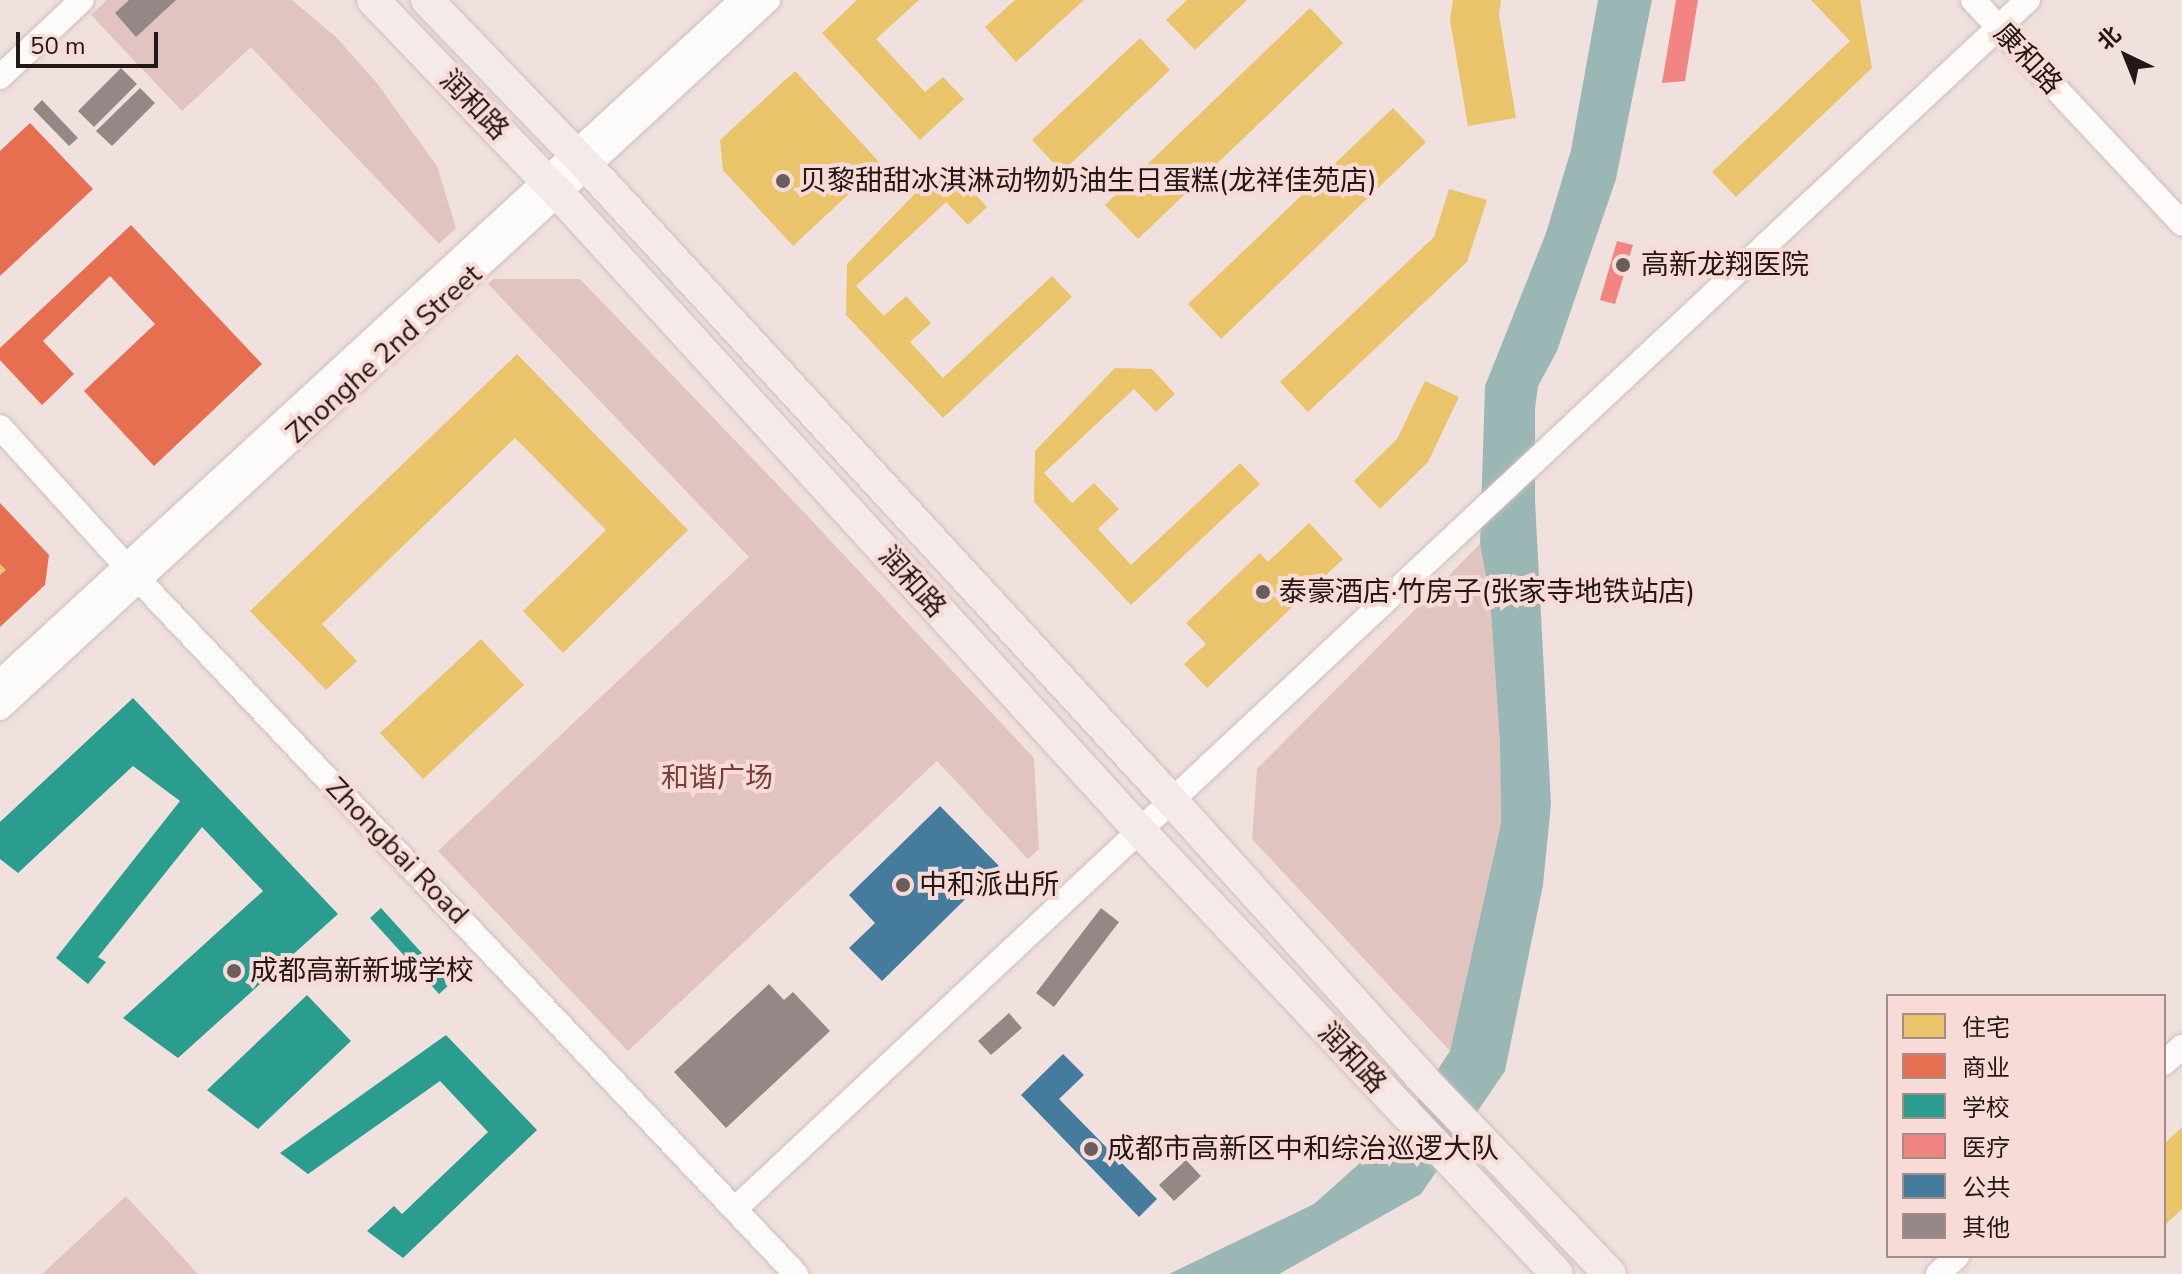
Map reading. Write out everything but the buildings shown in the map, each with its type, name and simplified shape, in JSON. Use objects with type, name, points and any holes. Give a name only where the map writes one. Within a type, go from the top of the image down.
[{"type":"main road","name":"润和路","points":[[373,0],[552,187],[1140,831],[1557,1274]]},
{"type":"main road","name":"润和路","points":[[427,0],[581,160],[1172,801],[1421,1077],[1610,1274]]},
{"type":"street","points":[[0,77],[82,0]]},
{"type":"street","name":"Zhonghe 2nd Street","points":[[0,682],[132,572],[552,187],[742,0]]},
{"type":"street","name":"Zhonghe 2nd Street","points":[[581,160],[768,0]]},
{"type":"street","name":"康和路","points":[[1973,0],[2182,223]]},
{"type":"street","points":[[736,1208],[2028,0]]},
{"type":"street","name":"Zhongbai Road","points":[[0,427],[132,572],[796,1274]]},
{"type":"street","name":"Zhonghe 2nd Street","points":[[0,708],[132,572]]},
{"type":"street","points":[[2166,1061],[2182,1047]]},
{"type":"street","points":[[1938,1274],[1955,1258]]},
{"type":"green space","points":[[107,0],[292,0],[337,38],[376,82],[437,166],[456,228],[439,244],[251,47],[182,111],[91,15]]},
{"type":"green space","name":"和谐广场","points":[[493,279],[580,279],[800,508],[1034,758],[1039,849],[1028,859],[937,761],[628,1051],[438,851],[749,557],[488,284]]},
{"type":"green space","points":[[1480,544],[1490,598],[1500,744],[1501,823],[1450,1051],[1252,839],[1257,769]]},
{"type":"green space","points":[[126,1196],[198,1274],[42,1274]]},
{"type":"water","points":[[1598,0],[1652,0],[1616,179],[1557,351],[1538,386],[1535,501],[1551,804],[1543,885],[1505,1071],[1421,1194],[1279,1274],[1169,1274],[1314,1204],[1361,1162],[1385,1150],[1450,1051],[1501,823],[1500,744],[1490,598],[1480,544],[1485,386],[1546,233],[1571,150]]},
{"type":"place","name":"贝黎甜甜冰淇淋动物奶油生日蛋糕(龙祥佳苑店)","points":[[783,181]]},
{"type":"place","name":"高新龙翔医院","points":[[1623,265]]},
{"type":"place","name":"泰豪酒店·竹房子(张家寺地铁站店)","points":[[1263,592]]},
{"type":"place","name":"中和派出所","points":[[903,885]]},
{"type":"place","name":"成都高新新城学校","points":[[234,971]]},
{"type":"place","name":"成都市高新区中和综治巡逻大队","points":[[1091,1149]]}]
